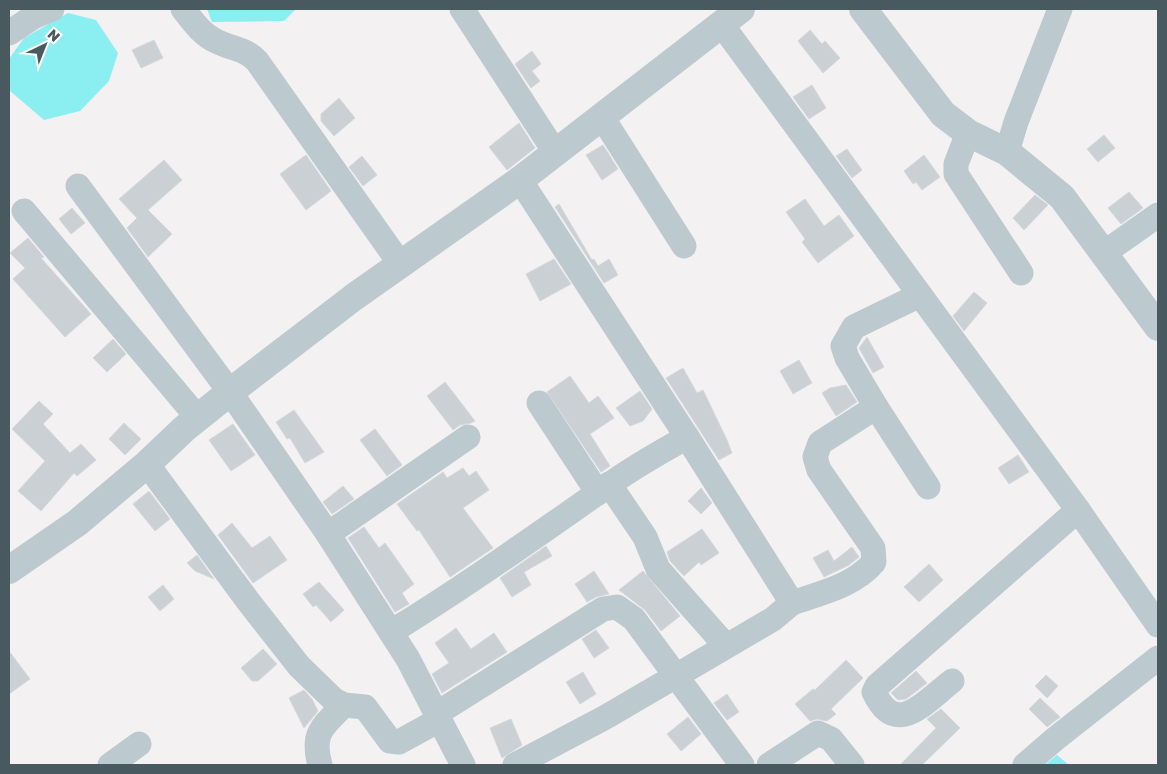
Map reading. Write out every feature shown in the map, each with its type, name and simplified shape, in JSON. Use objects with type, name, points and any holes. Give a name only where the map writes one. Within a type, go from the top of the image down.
[{"type":"street","points":[[9,33],[33,17],[52,9]]},
{"type":"street","points":[[183,9],[201,32],[216,42],[248,52],[257,61],[401,265]]},
{"type":"street","points":[[462,9],[555,152]]},
{"type":"street","points":[[863,9],[943,114],[968,133],[1007,152],[1062,197],[1158,327]]},
{"type":"street","points":[[1007,152],[1016,122],[1060,9]]},
{"type":"street","points":[[9,570],[77,522],[230,392],[354,297],[520,180],[732,17],[920,295],[1078,510],[1158,625]]},
{"type":"street","points":[[602,117],[684,246]]},
{"type":"street","points":[[968,133],[956,164],[956,174],[1021,273]]},
{"type":"street","points":[[520,180],[792,603]]},
{"type":"street","points":[[78,186],[230,392],[328,534],[391,632],[463,765]]},
{"type":"street","points":[[24,211],[198,418]]},
{"type":"street","points":[[1104,253],[1158,214]]},
{"type":"street","points":[[920,295],[854,327],[843,346],[847,358],[928,487]]},
{"type":"street","points":[[539,403],[604,489],[645,537],[658,569],[726,646]]},
{"type":"street","points":[[514,765],[604,718],[773,619],[792,603],[850,582],[866,571],[874,562],[873,548],[819,470],[815,457],[820,443],[876,406]]},
{"type":"street","points":[[328,534],[468,436]]},
{"type":"street","points":[[391,632],[443,600],[604,489],[687,437]]},
{"type":"street","points":[[147,464],[299,666],[334,700],[344,705],[365,707],[390,741],[398,742],[588,618],[610,607],[617,607],[634,619],[742,765]]},
{"type":"street","points":[[952,681],[920,706],[905,715],[897,717],[888,711],[874,692],[877,686],[1078,510]]},
{"type":"street","points":[[1025,765],[1158,658]]},
{"type":"street","points":[[320,765],[316,747],[317,736],[322,727],[344,705]]},
{"type":"street","points":[[769,765],[818,733],[831,739],[852,765]]},
{"type":"street","points":[[110,765],[139,744]]},
{"type":"water","points":[[207,9],[296,9],[284,21],[212,22]]},
{"type":"water","points":[[68,13],[96,20],[118,53],[109,81],[80,111],[44,120],[9,90],[9,59],[24,38]]},
{"type":"water","points":[[1057,755],[1069,765],[1045,765]]},
{"type":"building","points":[[810,30],[822,44],[825,41],[840,58],[823,73],[798,41]]},
{"type":"building","points":[[154,40],[163,58],[141,68],[132,50]]},
{"type":"building","points":[[532,51],[541,64],[532,71],[540,81],[531,88],[515,64]]},
{"type":"building","points":[[812,85],[826,108],[809,119],[793,97]]},
{"type":"building","points":[[339,98],[355,118],[334,136],[321,121],[321,114]]},
{"type":"building","points":[[519,123],[535,148],[507,170],[489,147]]},
{"type":"building","points":[[1104,135],[1115,148],[1098,162],[1087,149]]},
{"type":"building","points":[[603,145],[618,169],[602,180],[586,155]]},
{"type":"building","points":[[847,149],[862,170],[852,178],[836,156]]},
{"type":"building","points":[[306,155],[331,191],[306,210],[280,174]]},
{"type":"building","points":[[924,155],[940,177],[922,190],[916,182],[913,184],[904,171]]},
{"type":"building","points":[[362,156],[377,175],[363,186],[349,167]]},
{"type":"building","points":[[164,160],[182,180],[148,210],[172,234],[148,257],[127,228],[137,218],[119,199]]},
{"type":"building","points":[[1129,192],[1143,208],[1121,224],[1108,208]]},
{"type":"building","points":[[1035,195],[1048,205],[1024,230],[1013,218]]},
{"type":"building","points":[[805,199],[824,226],[839,215],[854,236],[818,263],[802,242],[805,239],[786,212]]},
{"type":"building","points":[[559,204],[592,260],[594,259],[598,266],[609,259],[618,275],[604,283],[555,207]]},
{"type":"building","points":[[72,208],[85,223],[71,234],[59,219]]},
{"type":"building","points":[[28,238],[44,257],[41,258],[91,314],[65,337],[13,279],[25,268],[10,253]]},
{"type":"building","points":[[554,259],[571,284],[540,301],[526,274]]},
{"type":"building","points":[[974,292],[987,303],[964,331],[953,316]]},
{"type":"building","points":[[867,337],[884,367],[873,373],[859,348]]},
{"type":"building","points":[[113,339],[126,354],[107,372],[93,358]]},
{"type":"building","points":[[799,360],[812,383],[793,394],[780,371]]},
{"type":"building","points":[[683,368],[697,393],[703,390],[727,440],[732,453],[719,460],[666,378]]},
{"type":"building","points":[[570,376],[589,403],[598,396],[614,418],[590,434],[610,466],[601,472],[547,392]]},
{"type":"building","points":[[445,382],[475,421],[460,425],[453,430],[427,396]]},
{"type":"building","points":[[846,385],[857,402],[836,416],[822,393],[830,388]]},
{"type":"building","points":[[640,391],[652,409],[643,421],[630,426],[616,408]]},
{"type":"building","points":[[39,401],[53,414],[43,424],[70,453],[81,444],[96,460],[77,476],[74,473],[41,511],[18,491],[45,461],[12,429]]},
{"type":"building","points":[[294,410],[324,452],[305,463],[290,438],[287,439],[276,422]]},
{"type":"building","points":[[124,423],[141,439],[125,455],[109,439]]},
{"type":"building","points":[[233,424],[255,455],[231,471],[209,440]]},
{"type":"building","points":[[375,429],[402,465],[387,476],[360,440]]},
{"type":"building","points":[[1018,455],[1029,472],[1009,484],[998,468]]},
{"type":"building","points":[[463,468],[469,476],[476,471],[489,490],[463,508],[493,548],[450,577],[419,530],[417,531],[397,504],[443,472],[447,478]]},
{"type":"building","points":[[343,486],[354,499],[332,514],[323,502]]},
{"type":"building","points":[[701,488],[712,503],[701,514],[688,501]]},
{"type":"building","points":[[149,491],[170,519],[155,531],[133,504]]},
{"type":"building","points":[[232,523],[252,548],[270,536],[287,560],[253,583],[218,535]]},
{"type":"building","points":[[364,527],[379,548],[385,543],[414,584],[402,593],[409,604],[395,612],[348,538]]},
{"type":"building","points":[[702,529],[719,553],[701,565],[699,562],[684,576],[670,561],[667,552]]},
{"type":"building","points":[[546,546],[552,556],[524,572],[531,585],[512,597],[500,578]]},
{"type":"building","points":[[852,547],[859,557],[849,565],[824,577],[813,558],[828,550],[834,561]]},
{"type":"building","points":[[197,555],[214,579],[195,571],[187,563]]},
{"type":"building","points":[[929,564],[943,580],[919,602],[904,587]]},
{"type":"building","points":[[594,571],[609,594],[596,597],[587,602],[575,584]]},
{"type":"building","points":[[643,571],[680,616],[661,631],[645,610],[619,590]]},
{"type":"building","points":[[319,582],[344,610],[331,622],[316,605],[313,607],[303,594]]},
{"type":"building","points":[[163,585],[174,599],[160,611],[148,597]]},
{"type":"building","points":[[456,628],[471,649],[494,633],[507,652],[442,693],[432,674],[449,663],[435,643]]},
{"type":"building","points":[[596,630],[609,648],[594,658],[582,639]]},
{"type":"building","points":[[263,649],[277,664],[258,681],[252,681],[241,668]]},
{"type":"building","points":[[9,651],[30,679],[9,694]]},
{"type":"building","points":[[846,660],[863,678],[831,709],[836,714],[827,721],[817,719],[810,721],[795,704],[813,689],[815,690]]},
{"type":"building","points":[[916,671],[927,683],[906,699],[898,700],[891,693]]},
{"type":"building","points":[[583,672],[596,694],[580,704],[566,682]]},
{"type":"building","points":[[1046,675],[1058,686],[1047,698],[1035,686]]},
{"type":"building","points":[[304,690],[312,699],[318,711],[304,728],[289,698]]},
{"type":"building","points":[[727,694],[739,712],[727,720],[714,703]]},
{"type":"building","points":[[1040,698],[1060,717],[1047,727],[1029,709]]},
{"type":"building","points":[[941,709],[960,728],[922,765],[900,765],[936,728],[927,719]]},
{"type":"building","points":[[688,717],[701,734],[681,751],[667,734]]},
{"type":"building","points":[[511,719],[522,745],[502,758],[490,728]]}]
